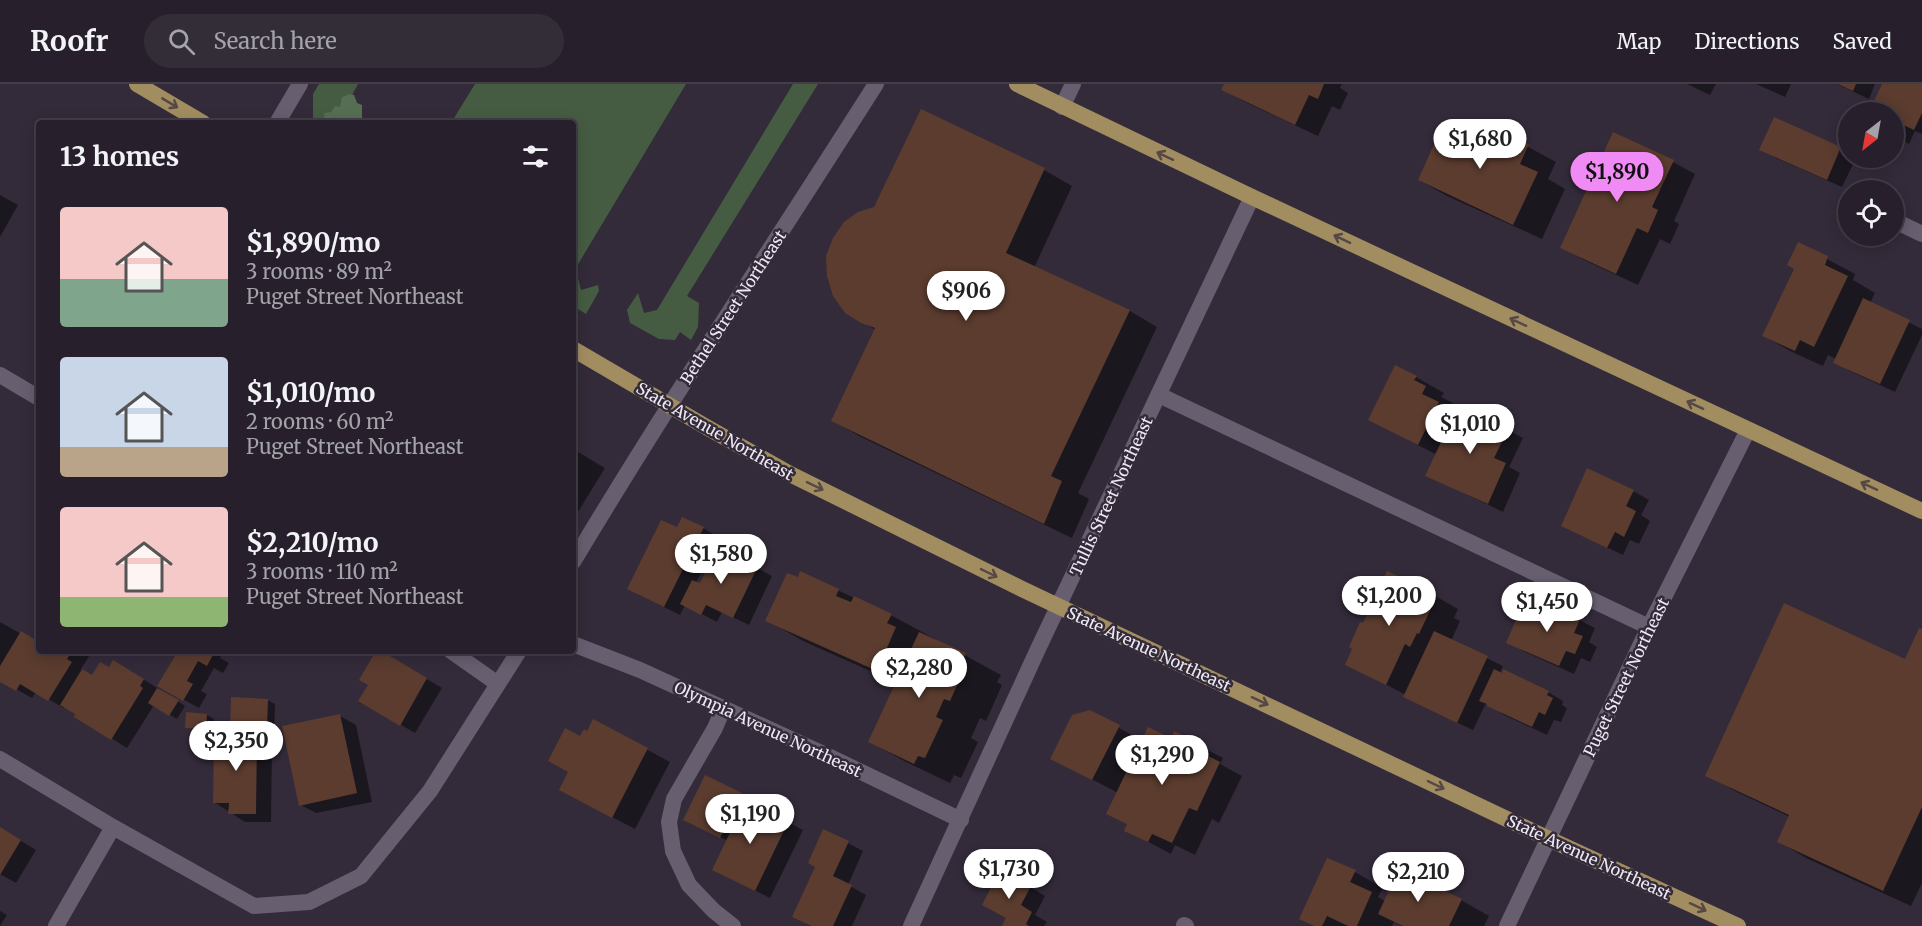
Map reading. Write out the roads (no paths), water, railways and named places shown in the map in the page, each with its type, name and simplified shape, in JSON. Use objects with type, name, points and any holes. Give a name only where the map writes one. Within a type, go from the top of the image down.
[{"type":"main road","points":[[137,84],[198,120]]},
{"type":"main road","points":[[1017,84],[1251,197],[1922,511]]},
{"type":"main road","name":"State Avenue Northeast","points":[[576,351],[790,474],[1059,606],[1549,839],[1738,926]]},
{"type":"street","points":[[279,120],[300,84]]},
{"type":"street","name":"Bethel Street Northeast","points":[[576,557],[669,405],[876,84]]},
{"type":"street","points":[[1062,106],[1073,84]]},
{"type":"street","name":"Tullis Street Northeast","points":[[911,926],[1251,197]]},
{"type":"street","points":[[1904,225],[1922,234]]},
{"type":"street","points":[[0,375],[36,396]]},
{"type":"street","points":[[1159,395],[1649,627]]},
{"type":"street","name":"Puget Street Northeast","points":[[1507,926],[1649,627],[1748,430]]},
{"type":"street","name":"Olympia Avenue Northeast","points":[[576,645],[640,670],[961,820]]},
{"type":"street","points":[[455,654],[498,684]]},
{"type":"street","points":[[0,759],[113,827],[254,906],[309,902],[361,876],[430,792],[517,654]]},
{"type":"street","points":[[723,709],[715,728],[674,799],[669,822],[673,851],[689,885],[714,911],[733,926]]},
{"type":"street","points":[[56,926],[113,827]]}]
